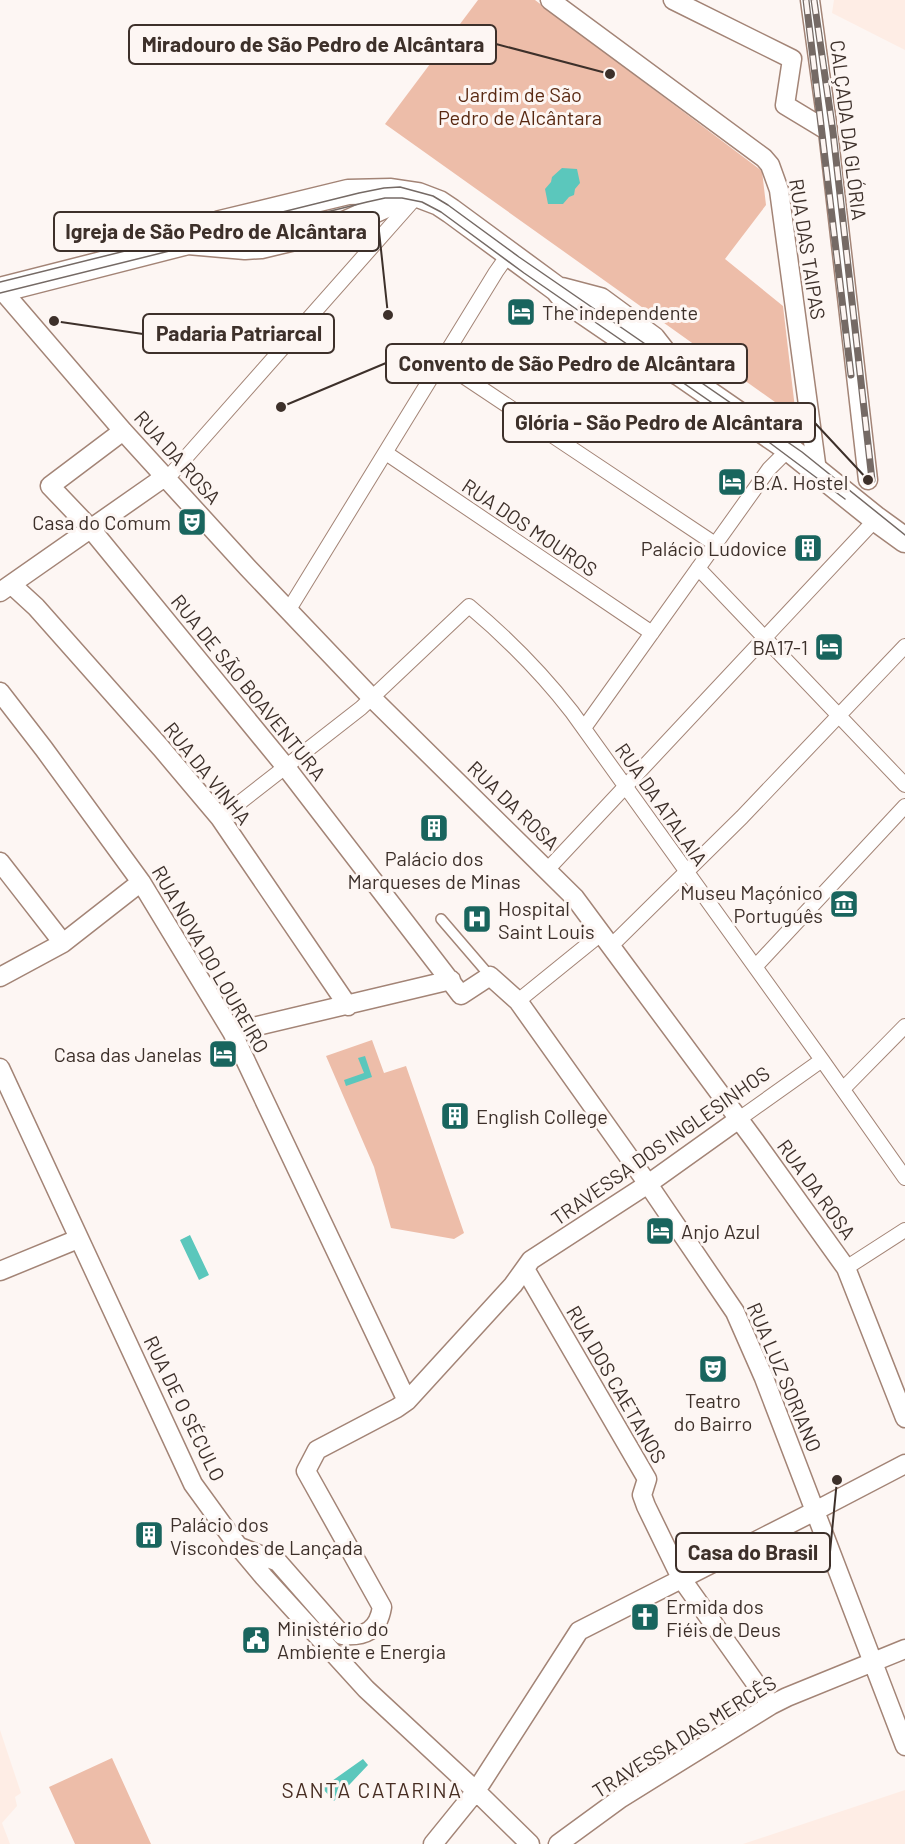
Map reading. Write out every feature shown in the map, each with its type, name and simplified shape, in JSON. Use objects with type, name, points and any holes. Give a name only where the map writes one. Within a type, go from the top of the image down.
[{"type":"main road","points":[[1,289],[188,242],[220,223],[333,195],[372,190],[391,190],[418,195],[445,207],[556,289],[566,300],[651,358],[679,373],[789,449],[905,540]]},
{"type":"main road","points":[[188,242],[245,247],[261,246],[333,229],[402,198],[418,195]]},
{"type":"street","name":"RUA DAS TAIPAS","points":[[550,0],[770,165],[779,190],[817,471]]},
{"type":"street","points":[[673,0],[792,59],[785,105],[828,130]]},
{"type":"street","name":"CALÇADA DA GLÓRIA","points":[[810,0],[828,130],[868,480]]},
{"type":"street","points":[[6,588],[91,530],[166,476],[180,463],[418,195]]},
{"type":"street","points":[[288,611],[508,255]]},
{"type":"street","name":"RUA DA ROSA","points":[[1,289],[123,431],[288,611],[371,698],[548,869],[575,898],[846,1268],[905,1418]]},
{"type":"street","points":[[442,362],[715,544]]},
{"type":"street","name":"RUA DE SÃO BOAVENTURA","points":[[123,431],[50,486],[91,530],[285,766],[456,988]]},
{"type":"street","points":[[584,728],[769,469],[789,449]]},
{"type":"street","name":"RUA DOS MOUROS","points":[[386,453],[652,633]]},
{"type":"street","points":[[548,869],[876,519]]},
{"type":"street","points":[[698,568],[905,785]]},
{"type":"street","name":"RUA DA VINHA","points":[[6,588],[36,607],[220,818],[348,1006]]},
{"type":"street","name":"RUA DA ATALAIA","points":[[371,698],[469,606],[507,638],[552,686],[584,728],[905,1178]]},
{"type":"street","points":[[518,1001],[607,939],[687,873],[905,646]]},
{"type":"street","name":"RUA NOVA DO LOUREIRO","points":[[0,692],[141,882],[232,1032],[407,1401]]},
{"type":"street","points":[[220,818],[371,698]]},
{"type":"street","points":[[755,967],[905,806]]},
{"type":"street","points":[[0,862],[63,943]]},
{"type":"street","points":[[0,977],[63,943],[141,882]]},
{"type":"street","points":[[232,1032],[348,1006],[456,988],[490,976]]},
{"type":"street","name":"RUA LUZ SORIANO","points":[[490,976],[518,1001],[648,1184],[735,1312],[764,1378],[905,1746]]},
{"type":"street","points":[[843,1089],[905,1026]]},
{"type":"street","name":"TRAVESSA DOS INGLESINHOS","points":[[238,1546],[278,1562],[342,1635],[359,1636],[373,1628],[380,1621],[382,1608],[306,1471],[317,1450],[407,1401],[513,1285],[531,1260],[648,1184],[822,1060]]},
{"type":"street","name":"RUA DE O SÉCULO","points":[[0,1068],[193,1484],[238,1546],[366,1689],[530,1844]]},
{"type":"street","points":[[846,1268],[905,1230]]},
{"type":"street","points":[[0,1270],[78,1239]]},
{"type":"street","name":"RUA DOS CAETANOS","points":[[525,1269],[647,1479],[642,1495],[681,1578],[771,1705]]},
{"type":"street","points":[[433,1844],[476,1791],[579,1630],[905,1464]]},
{"type":"street","name":"TRAVESSA DAS MERCÊS","points":[[558,1844],[621,1798],[771,1705],[905,1649]]},
{"type":"lane","points":[[265,222],[378,195],[418,195]]},
{"type":"lane","points":[[188,242],[221,234]]},
{"type":"lane","points":[[441,919],[490,976]]},
{"type":"shaded area","points":[[834,0],[905,0],[905,50],[832,13]]},
{"type":"shaded area","points":[[0,1730],[21,1793],[15,1797],[17,1806],[2,1823],[10,1844],[0,1844]]},
{"type":"shaded area","points":[[905,1790],[905,1844],[743,1844]]},
{"type":"green space","name":"Jardim de São Pedro de Alcântara","points":[[478,0],[535,0],[762,171],[766,205],[725,259],[783,306],[796,417],[385,124]]},
{"type":"green space","points":[[372,1040],[384,1073],[406,1066],[464,1233],[454,1239],[391,1228],[374,1167],[326,1056]]},
{"type":"green space","points":[[112,1758],[151,1844],[75,1844],[49,1787]]},
{"type":"water","points":[[562,168],[577,169],[580,183],[574,195],[563,204],[548,204],[545,189],[552,177]]},
{"type":"water","points":[[365,1056],[372,1077],[346,1086],[344,1080],[364,1073],[358,1058]]},
{"type":"water","points":[[190,1235],[209,1275],[199,1280],[180,1240]]},
{"type":"water","points":[[363,1759],[368,1765],[334,1801],[322,1788]]},
{"type":"tram line","points":[[0,282],[384,188],[400,187],[433,196],[802,452],[905,535]]},
{"type":"tram line","points":[[0,293],[385,198],[402,198],[422,202],[441,212],[524,273],[766,440],[845,499]]},
{"type":"railway","points":[[806,0],[851,375]]},
{"type":"railway","points":[[814,0],[833,132],[872,480]]},
{"type":"place","name":"Miradouro de São Pedro de Alcântara","points":[[610,74]]},
{"type":"place","name":"The independente","points":[[521,312]]},
{"type":"place","name":"Igreja de São Pedro de Alcântara","points":[[388,315]]},
{"type":"place","name":"Padaria Patriarcal","points":[[54,321]]},
{"type":"place","name":"Convento de São Pedro de Alcântara","points":[[281,407]]},
{"type":"place","name":"Glória - São Pedro de Alcântara","points":[[868,480]]},
{"type":"place","name":"B.A. Hostel","points":[[732,482]]},
{"type":"place","name":"Casa do Comum","points":[[192,522]]},
{"type":"place","name":"Palácio Ludovice","points":[[808,548]]},
{"type":"place","name":"BA17-1","points":[[829,647]]},
{"type":"place","name":"Palácio dos Marqueses de Minas","points":[[434,828]]},
{"type":"place","name":"Museu Maçónico Português","points":[[844,904]]},
{"type":"place","name":"Hospital Saint Louis","points":[[477,919]]},
{"type":"place","name":"Casa das Janelas","points":[[223,1054]]},
{"type":"place","name":"English College","points":[[455,1116]]},
{"type":"place","name":"Anjo Azul","points":[[660,1231]]},
{"type":"place","name":"Teatro do Bairro","points":[[713,1369]]},
{"type":"place","name":"Casa do Brasil","points":[[837,1480]]},
{"type":"place","name":"Palácio dos Viscondes de Lançada","points":[[149,1535]]},
{"type":"place","name":"Ermida dos Fiéis de Deus","points":[[645,1617]]},
{"type":"place","name":"Ministério do Ambiente e Energia","points":[[256,1640]]},
{"type":"district","name":"SANTA CATARINA","points":[[372,1789]]}]
